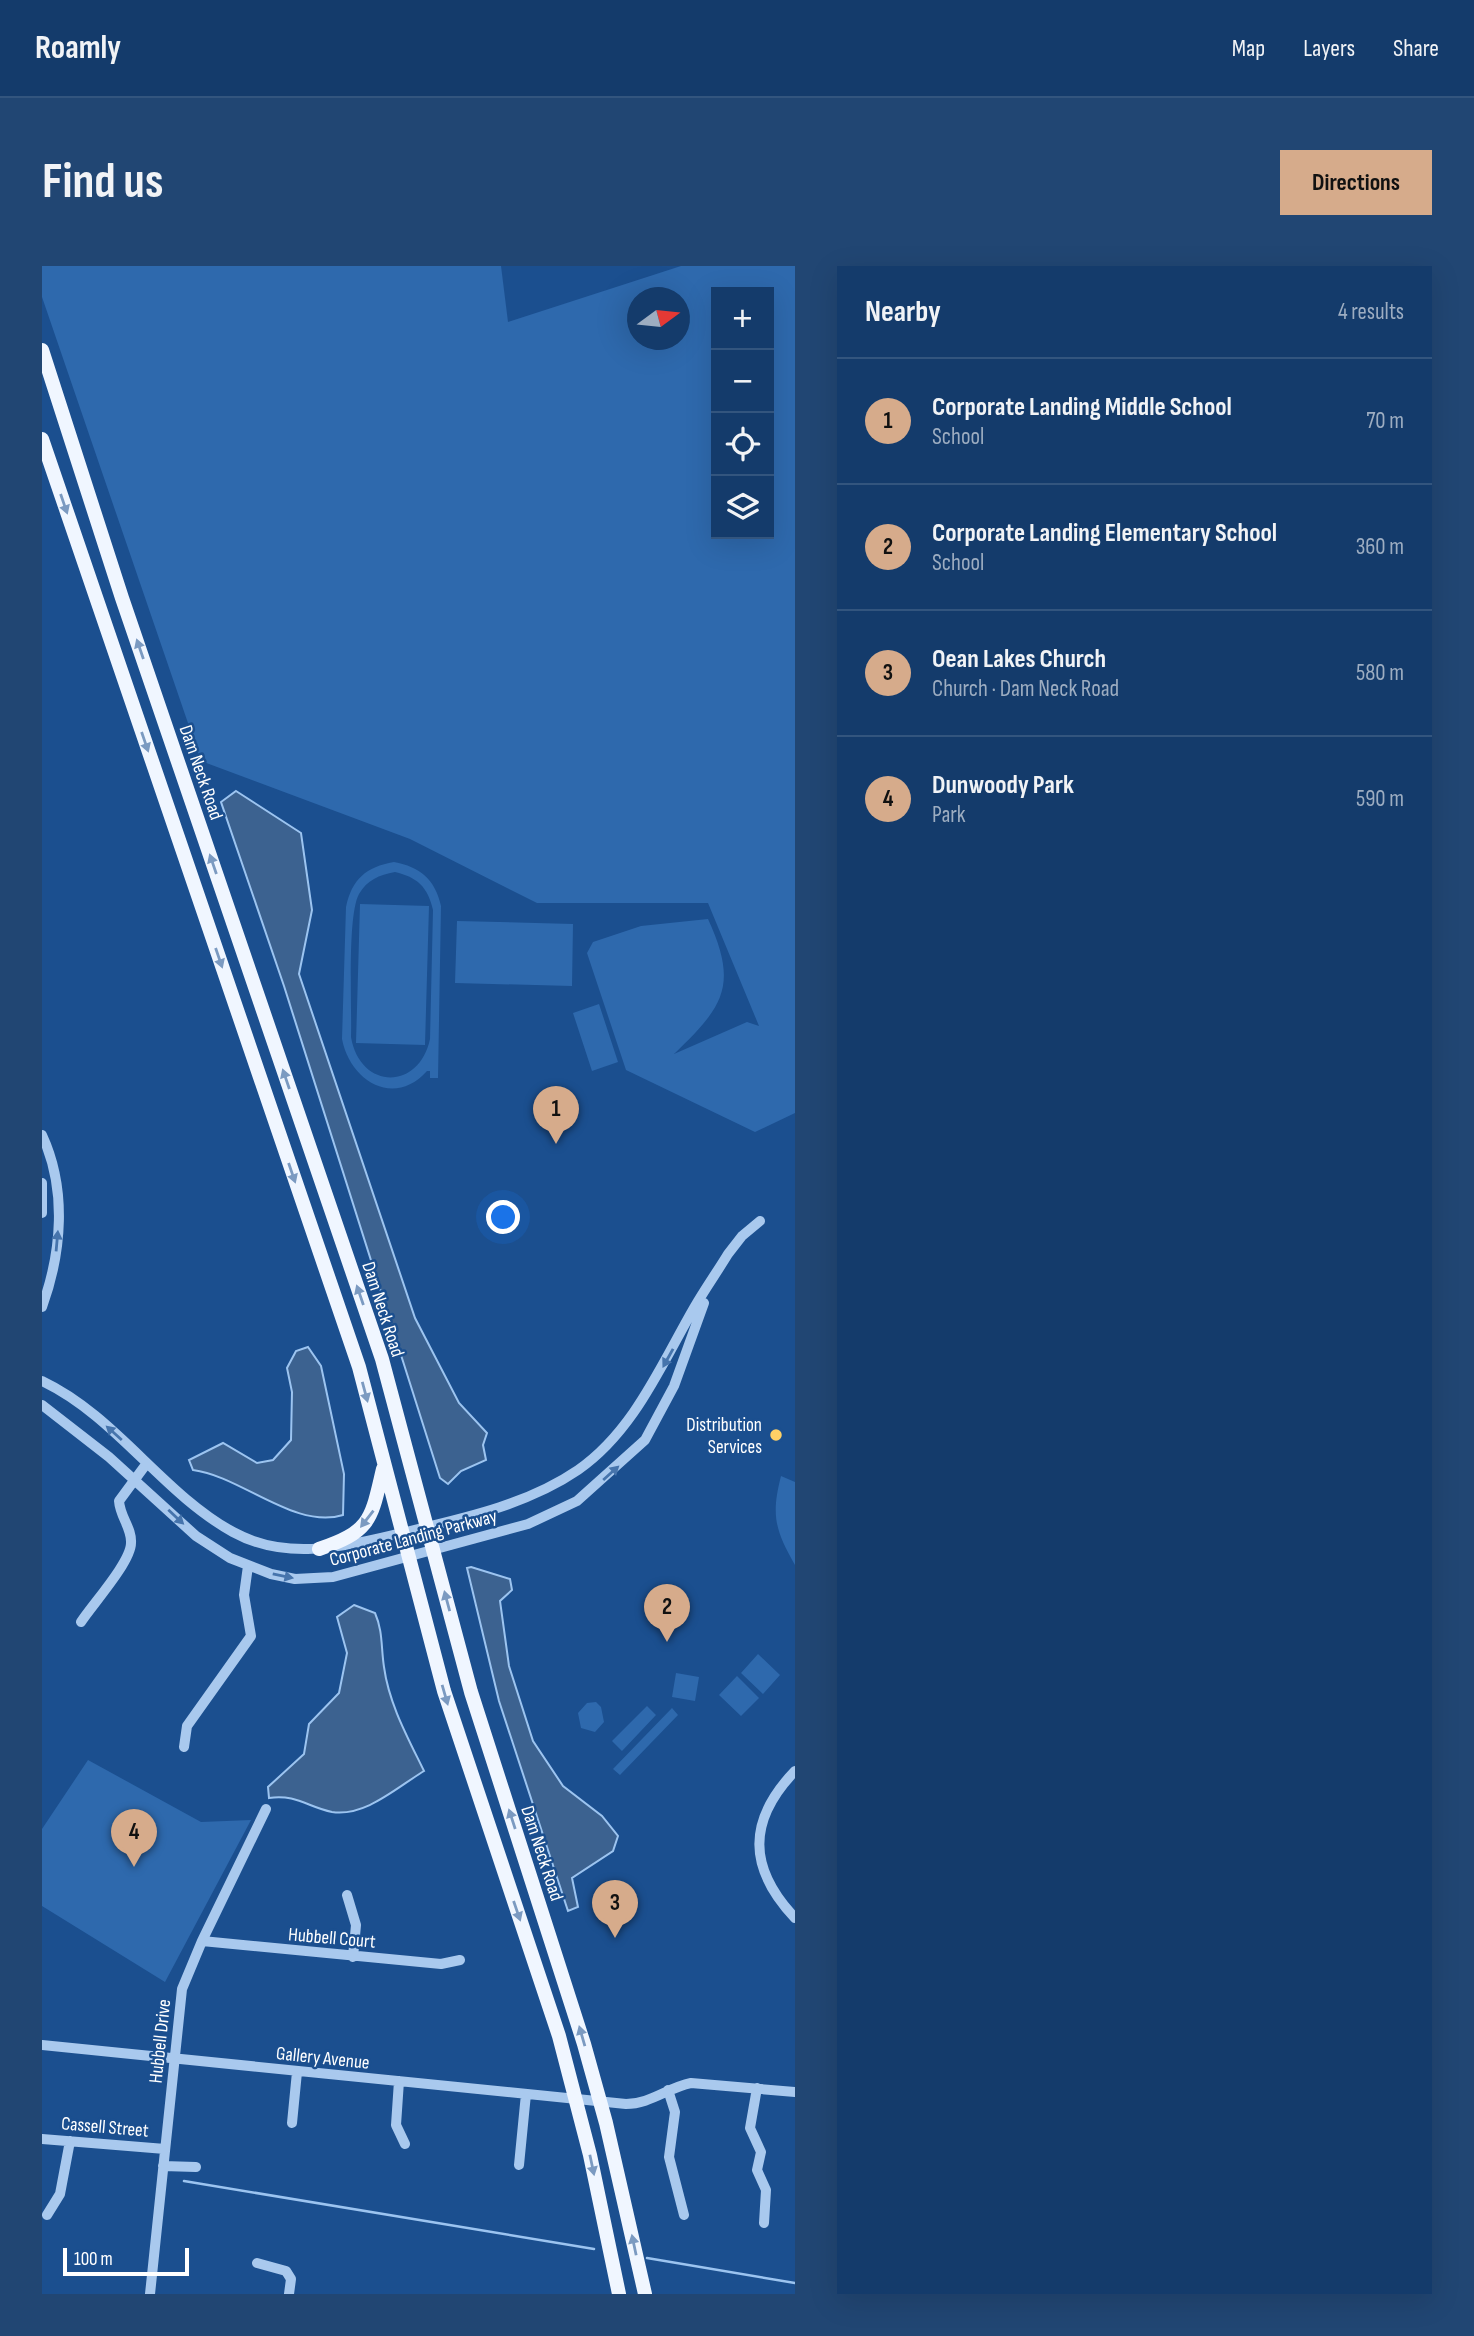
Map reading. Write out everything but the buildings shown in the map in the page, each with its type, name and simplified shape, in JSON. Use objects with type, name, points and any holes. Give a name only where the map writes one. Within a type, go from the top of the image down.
[{"type":"main road","name":"Dam Neck Road","points":[[42,350],[122,598],[382,1359],[475,1703],[570,1997],[600,2102],[645,2294]]},
{"type":"main road","points":[[42,439],[359,1367],[458,1740],[559,2036],[619,2294]]},
{"type":"main road","points":[[319,1549],[351,1536],[368,1521],[377,1505],[384,1465]]},
{"type":"street","points":[[42,1135],[54,1169],[59,1214],[55,1261],[42,1307]]},
{"type":"street","points":[[42,1183],[42,1213]]},
{"type":"street","name":"Corporate Landing Parkway","points":[[42,1381],[102,1422],[197,1506],[234,1532],[275,1548],[319,1549],[402,1533],[509,1504],[578,1470],[595,1456],[633,1413],[734,1245],[760,1221]]},
{"type":"street","name":"Corporate Landing Parkway","points":[[42,1405],[135,1480],[196,1536],[248,1566],[295,1579],[314,1579],[434,1552],[547,1518],[577,1501],[645,1440],[665,1406],[714,1278]]},
{"type":"street","points":[[80,1622],[131,1548],[130,1534],[119,1504],[148,1463]]},
{"type":"street","points":[[184,1747],[187,1727],[251,1636],[243,1585],[248,1566]]},
{"type":"street","points":[[795,1771],[778,1789],[767,1808],[759,1845],[766,1879],[780,1902],[795,1918]]},
{"type":"street","name":"Hubbell Drive","points":[[150,2294],[183,1989],[202,1941],[266,1809]]},
{"type":"street","points":[[347,1895],[356,1925],[353,1957]]},
{"type":"street","name":"Hubbell Court","points":[[202,1941],[441,1964],[460,1960]]},
{"type":"street","name":"Gallery Avenue","points":[[42,2045],[600,2102],[644,2102],[668,2090],[704,2083],[795,2092]]},
{"type":"street","points":[[292,2123],[297,2072]]},
{"type":"street","points":[[398,2081],[396,2124],[405,2144]]},
{"type":"street","points":[[757,2088],[750,2128],[761,2152],[757,2170],[766,2190],[764,2223]]},
{"type":"street","points":[[668,2090],[675,2112],[669,2157],[684,2215]]},
{"type":"street","points":[[519,2165],[526,2094]]},
{"type":"street","name":"Cassell Street","points":[[42,2139],[165,2149]]},
{"type":"street","points":[[47,2215],[60,2194],[70,2141]]},
{"type":"street","points":[[163,2166],[196,2167]]},
{"type":"street","points":[[257,2263],[286,2271],[291,2279],[289,2294]]},
{"type":"shaded area","points":[[42,266],[501,266],[508,322],[681,266],[795,266],[795,1113],[755,1132],[626,1070],[587,953],[593,942],[641,926],[708,919],[723,962],[724,979],[714,1008],[704,1023],[674,1054],[747,1022],[759,1026],[708,903],[537,903],[410,839],[201,761],[42,297]]},
{"type":"shaded area","points":[[236,791],[301,833],[312,910],[299,974],[415,1318],[459,1403],[487,1433],[483,1445],[486,1460],[461,1471],[448,1484],[440,1478],[284,986],[221,802]]},
{"type":"shaded area","points":[[394,862],[419,871],[435,888],[441,906],[438,1078],[430,1078],[430,1071],[427,1071],[401,1088],[375,1085],[364,1077],[354,1067],[342,1039],[346,907],[356,882],[368,871]],"holes":[[[395,872],[403,874],[425,889],[433,910],[430,1039],[424,1056],[414,1068],[403,1075],[390,1077],[377,1075],[366,1067],[357,1054],[351,1037],[351,941],[355,905],[362,889],[379,877]]]},
{"type":"shaded area","points":[[360,904],[429,906],[425,1045],[356,1043]]},
{"type":"shaded area","points":[[457,921],[573,924],[572,986],[455,983]]},
{"type":"shaded area","points":[[599,1004],[618,1062],[592,1071],[573,1013]]},
{"type":"shaded area","points":[[308,1347],[321,1366],[344,1474],[343,1515],[325,1518],[287,1509],[211,1474],[193,1470],[189,1460],[223,1443],[257,1463],[273,1460],[291,1440],[292,1392],[287,1368],[296,1351]]},
{"type":"shaded area","points":[[781,1476],[795,1482],[795,1565],[783,1542],[777,1522],[776,1501]]},
{"type":"shaded area","points":[[467,1568],[510,1579],[512,1590],[500,1601],[509,1666],[533,1741],[563,1786],[602,1816],[618,1836],[613,1851],[572,1878],[578,1907],[568,1911],[499,1701]]},
{"type":"shaded area","points":[[354,1605],[375,1613],[390,1694],[424,1771],[380,1800],[356,1810],[332,1812],[294,1799],[269,1798],[268,1787],[304,1754],[309,1724],[339,1693],[347,1653],[337,1617]]},
{"type":"shaded area","points":[[758,1654],[780,1675],[763,1694],[741,1673]]},
{"type":"shaded area","points":[[676,1673],[699,1677],[695,1701],[672,1697]]},
{"type":"shaded area","points":[[737,1676],[759,1698],[741,1716],[719,1695]]},
{"type":"shaded area","points":[[596,1702],[601,1707],[604,1722],[595,1732],[581,1728],[578,1713],[587,1703]]},
{"type":"shaded area","points":[[647,1706],[656,1715],[622,1751],[612,1741]]},
{"type":"shaded area","points":[[672,1708],[678,1715],[620,1775],[613,1769]]},
{"type":"shaded area","points":[[88,1760],[201,1822],[251,1820],[165,1982],[42,1906],[42,1829]]},
{"type":"waterway","points":[[184,2181],[594,2249]]},
{"type":"waterway","points":[[647,2258],[795,2283]]},
{"type":"place","name":"Corporate Landing Middle School","points":[[556,1144]]},
{"type":"place","name":"Distribution Services","points":[[776,1435]]},
{"type":"place","name":"Corporate Landing Elementary School","points":[[667,1642]]},
{"type":"place","name":"Dunwoody Park","points":[[134,1867]]},
{"type":"place","name":"Oean Lakes Church","points":[[615,1938]]}]
